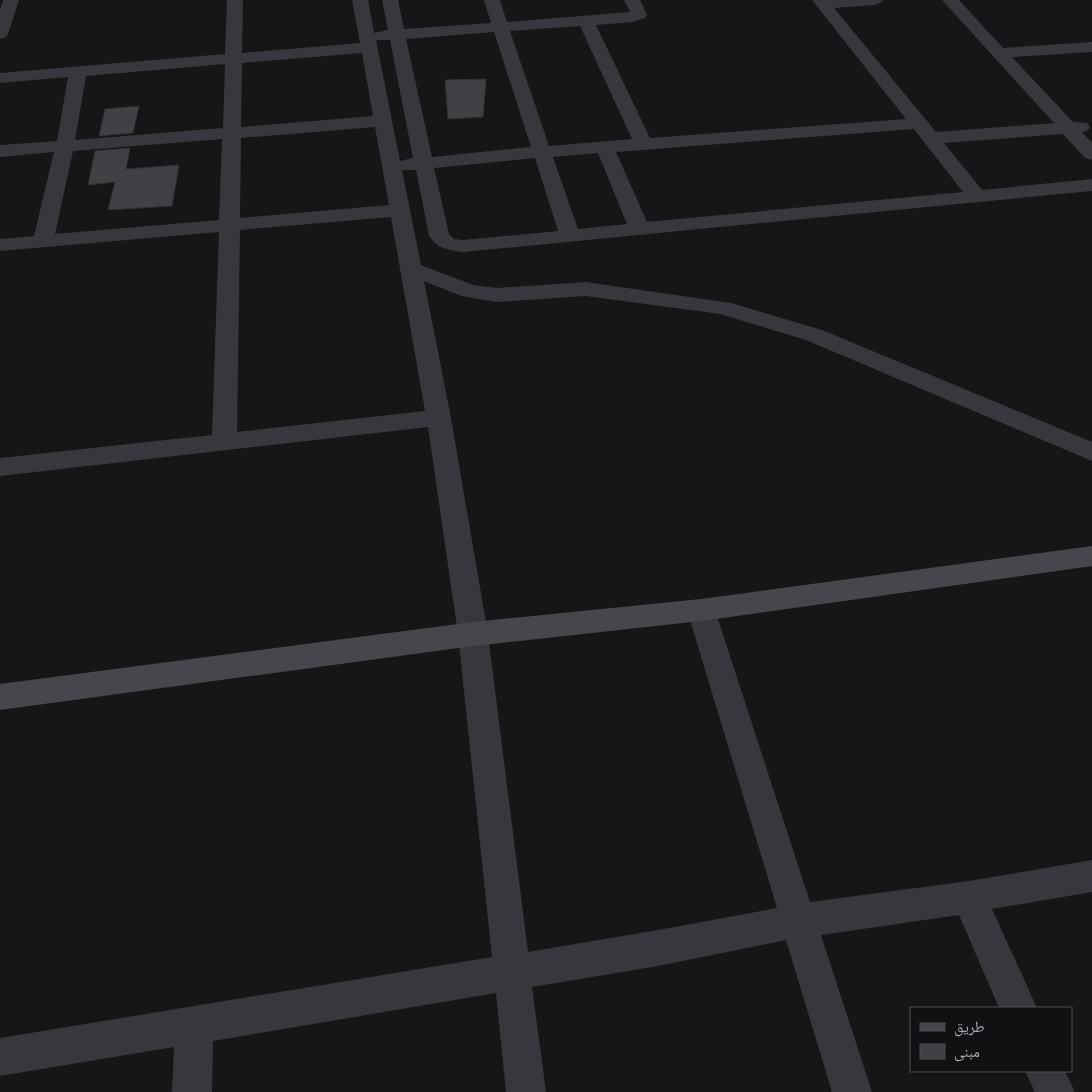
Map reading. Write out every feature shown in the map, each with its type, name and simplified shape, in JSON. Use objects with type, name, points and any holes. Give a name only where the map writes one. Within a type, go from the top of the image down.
[{"type":"street","points":[[0,34],[11,0]]},
{"type":"street","points":[[224,443],[235,0]]},
{"type":"street","points":[[360,0],[439,418],[473,634],[526,1092]]},
{"type":"street","points":[[390,0],[439,236],[448,244],[463,246],[569,234],[1092,185]]},
{"type":"street","points":[[492,0],[569,234]]},
{"type":"street","points":[[0,78],[234,58],[368,42],[397,35],[632,17],[639,15],[632,0]]},
{"type":"street","points":[[822,2],[875,0]]},
{"type":"street","points":[[950,0],[1092,154]]},
{"type":"street","points":[[822,2],[977,196]]},
{"type":"street","points":[[586,21],[644,144]]},
{"type":"street","points":[[999,53],[1092,46]]},
{"type":"street","points":[[43,241],[65,146],[78,71]]},
{"type":"street","points":[[0,151],[384,121]]},
{"type":"street","points":[[392,166],[542,152],[919,124]]},
{"type":"street","points":[[931,138],[1092,126]]},
{"type":"street","points":[[605,148],[639,228]]},
{"type":"street","points":[[0,245],[401,210]]},
{"type":"street","points":[[412,269],[469,291],[497,295],[586,289],[724,308],[814,334],[1091,451]]},
{"type":"street","points":[[0,467],[439,418]]},
{"type":"street","points":[[0,696],[473,634],[701,610],[1092,556]]},
{"type":"street","points":[[701,610],[852,1092]]},
{"type":"street","points":[[0,1057],[658,948],[799,920],[969,897],[1092,876]]},
{"type":"street","points":[[969,897],[1018,1007]]},
{"type":"street","points":[[192,1092],[194,1025]]},
{"type":"street","points":[[1045,1072],[1055,1092]]},
{"type":"building","points":[[486,79],[483,117],[448,119],[445,80]]},
{"type":"building","points":[[139,106],[133,133],[99,136],[105,109]]},
{"type":"building","points":[[130,148],[126,169],[179,165],[172,206],[108,210],[115,182],[88,185],[95,151]]}]
